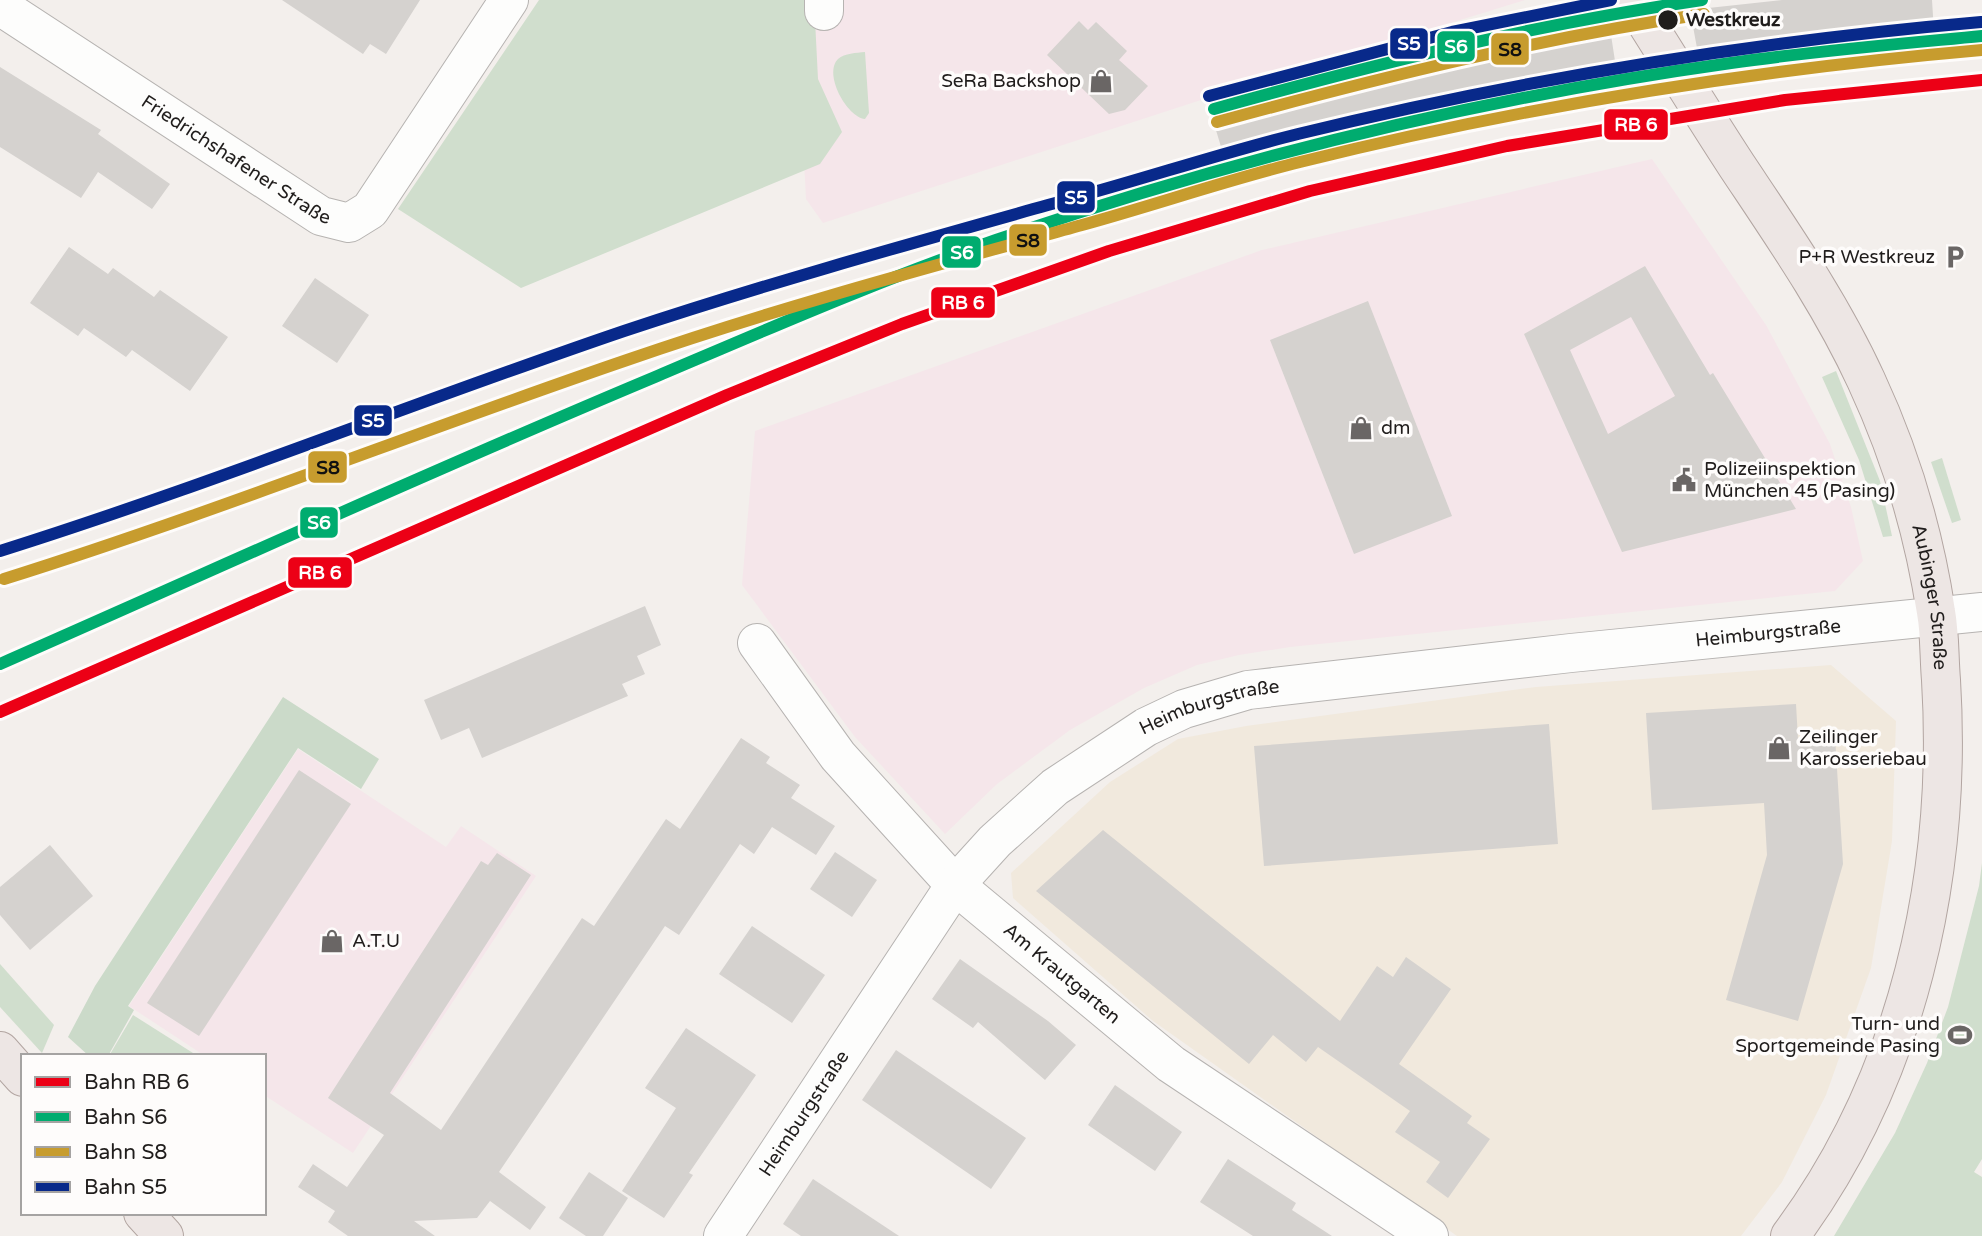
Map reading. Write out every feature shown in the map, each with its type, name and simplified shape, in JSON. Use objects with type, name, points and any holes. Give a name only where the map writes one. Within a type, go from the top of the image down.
[{"type":"main road","name":"Aubinger Straße","points":[[1632,0],[1819,290],[1866,380],[1896,453],[1918,524],[1937,615],[1943,775],[1935,873],[1914,975],[1891,1045],[1861,1119],[1831,1174],[1790,1236]]},
{"type":"main road","points":[[0,1051],[21,1075]]},
{"type":"main road","points":[[145,1215],[164,1236]]},
{"type":"street","name":"Friedrichshafener Straße","points":[[0,6],[321,216],[349,223],[370,210],[509,0]]},
{"type":"street","name":"Heimburgstraße","points":[[723,1236],[955,885],[995,841],[1066,780],[1146,727],[1184,709],[1248,690],[1328,679],[1982,611]]},
{"type":"street","name":"Am Krautgarten","points":[[757,643],[838,756],[955,885],[1171,1064],[1429,1236]]},
{"type":"shaded area","points":[[796,0],[1525,0],[1201,100],[823,223],[806,199]]},
{"type":"shaded area","points":[[1652,159],[1766,325],[1830,444],[1851,507],[1863,561],[1835,591],[1290,647],[1197,665],[1144,688],[1070,730],[997,784],[945,834],[855,737],[742,585],[755,431],[1262,250]]},
{"type":"shaded area","points":[[1831,665],[1896,721],[1892,841],[1871,968],[1826,1095],[1782,1182],[1741,1236],[1457,1236],[1153,1021],[1013,898],[1011,873],[1110,782],[1178,739],[1246,726],[1536,687]]},
{"type":"shaded area","name":"A.T.U","points":[[298,749],[446,847],[461,826],[536,876],[353,1153],[266,1096],[266,1054],[202,1054],[129,1006]]},
{"type":"green space","points":[[539,0],[814,0],[818,79],[842,132],[820,164],[521,288],[398,209]]},
{"type":"green space","points":[[865,52],[869,113],[865,119],[851,111],[845,103],[839,94],[833,74],[838,59],[847,54]]},
{"type":"green space","points":[[1836,371],[1880,481],[1892,536],[1883,537],[1859,460],[1822,377]]},
{"type":"green space","points":[[1942,458],[1961,520],[1952,523],[1931,462]]},
{"type":"green space","points":[[283,697],[379,759],[361,789],[298,748],[128,1006],[134,1010],[109,1054],[87,1054],[68,1037],[95,986]]},
{"type":"green space","name":"Turn- und Sportgemeinde Pasing","points":[[1982,863],[1982,1159],[1974,1172],[1982,1177],[1982,1236],[1834,1236],[1895,1133],[1927,1063],[1948,1007],[1979,886]]},
{"type":"green space","points":[[0,964],[54,1025],[42,1053],[0,1007]]},
{"type":"green space","points":[[133,1015],[193,1053],[192,1054],[110,1054]]},
{"type":"building","points":[[282,0],[420,0],[386,54],[370,44],[363,54]]},
{"type":"building","points":[[1782,0],[1932,0],[1934,32],[1699,59],[1690,10]]},
{"type":"building","points":[[1079,21],[1088,30],[1096,22],[1127,51],[1119,60],[1148,86],[1125,110],[1109,114],[1047,55]]},
{"type":"building","points":[[1609,22],[1617,74],[1444,108],[1225,160],[1212,117],[1486,47]]},
{"type":"building","points":[[0,67],[101,130],[98,134],[170,184],[152,209],[98,172],[81,198],[0,147]]},
{"type":"building","points":[[69,247],[108,274],[113,268],[154,297],[160,290],[228,337],[190,391],[132,350],[126,357],[84,328],[78,336],[30,303]]},
{"type":"building","name":"Polizeiinspektion München 45 (Pasing)","points":[[1645,266],[1710,375],[1713,373],[1796,509],[1622,552],[1524,334]],"holes":[[[1631,317],[1675,396],[1608,434],[1570,350]]]},
{"type":"building","points":[[315,278],[369,315],[337,363],[282,326]]},
{"type":"building","name":"dm","points":[[1368,301],[1452,516],[1354,554],[1270,340]]},
{"type":"building","points":[[645,606],[661,645],[637,656],[645,674],[622,684],[628,696],[482,758],[469,728],[441,740],[424,700]]},
{"type":"building","points":[[1796,704],[1798,739],[1835,737],[1843,864],[1798,1021],[1726,1000],[1767,855],[1764,803],[1652,810],[1646,713]]},
{"type":"building","points":[[1549,724],[1558,844],[1264,866],[1254,746]]},
{"type":"building","points":[[741,738],[770,757],[766,763],[800,785],[791,798],[835,826],[816,855],[772,827],[754,854],[740,844],[679,935],[665,926],[499,1172],[546,1207],[530,1230],[490,1201],[477,1218],[414,1221],[435,1236],[348,1236],[328,1222],[335,1211],[298,1187],[313,1164],[347,1187],[384,1135],[328,1098],[481,861],[488,865],[497,853],[531,875],[390,1093],[441,1130],[582,918],[594,926],[666,819],[680,829]]},
{"type":"building","points":[[299,770],[351,804],[199,1036],[147,1003]]},
{"type":"building","points":[[1103,830],[1340,1021],[1377,966],[1393,977],[1406,957],[1451,989],[1399,1064],[1472,1116],[1467,1123],[1490,1139],[1448,1198],[1426,1182],[1440,1162],[1395,1132],[1410,1111],[1318,1047],[1306,1062],[1273,1035],[1249,1064],[1036,891]]},
{"type":"building","points":[[50,845],[93,896],[30,950],[0,915],[0,887]]},
{"type":"building","points":[[835,852],[877,880],[852,917],[810,889]]},
{"type":"building","points":[[752,926],[825,975],[792,1023],[719,974]]},
{"type":"building","points":[[960,959],[1048,1021],[1076,1045],[1045,1080],[978,1022],[973,1028],[932,999]]},
{"type":"building","points":[[686,1028],[756,1075],[689,1173],[693,1175],[664,1218],[622,1191],[676,1108],[645,1088]]},
{"type":"building","points":[[896,1050],[1026,1138],[991,1189],[862,1100]]},
{"type":"building","points":[[1115,1085],[1182,1132],[1155,1171],[1088,1125]]},
{"type":"building","points":[[1228,1159],[1296,1203],[1292,1210],[1332,1236],[1253,1236],[1200,1202]]},
{"type":"building","points":[[589,1172],[628,1198],[603,1236],[586,1236],[559,1218]]},
{"type":"building","points":[[813,1179],[899,1236],[801,1236],[783,1224]]},
{"type":"transit line","points":[[0,712],[727,395],[902,324],[1109,251],[1310,191],[1507,146],[1785,100],[1982,80]]},
{"type":"rail line","name":"S5","points":[[1209,96],[1452,32],[1611,0]]},
{"type":"rail line","name":"S6","points":[[1214,109],[1335,76],[1517,33],[1702,0]]},
{"type":"rail line","name":"S8","points":[[1217,122],[1459,60],[1704,14]]},
{"type":"rail line","name":"S5","points":[[0,551],[157,499],[624,331],[851,261],[1271,141],[1467,96],[1637,65],[1808,40],[1981,22]]},
{"type":"rail line","name":"S6","points":[[0,664],[490,447],[782,323],[953,255],[1086,210],[1268,157],[1359,134],[1544,94],[1762,59],[1982,36]]},
{"type":"rail line","name":"S8","points":[[4,579],[161,527],[683,341],[1273,169],[1469,124],[1639,92],[1810,68],[1982,50]]},
{"type":"place","name":"Westkreuz","points":[[1668,20]]},
{"type":"place","name":"SeRa Backshop","points":[[1101,81]]},
{"type":"place","name":"P+R Westkreuz","points":[[1955,257]]},
{"type":"place","name":"dm","points":[[1361,428]]},
{"type":"place","name":"Polizeiinspektion München 45 (Pasing)","points":[[1684,480]]},
{"type":"place","name":"Zeilinger Karosseriebau","points":[[1779,748]]},
{"type":"place","name":"A.T.U","points":[[332,941]]},
{"type":"place","name":"Turn- und Sportgemeinde Pasing","points":[[1960,1035]]}]
